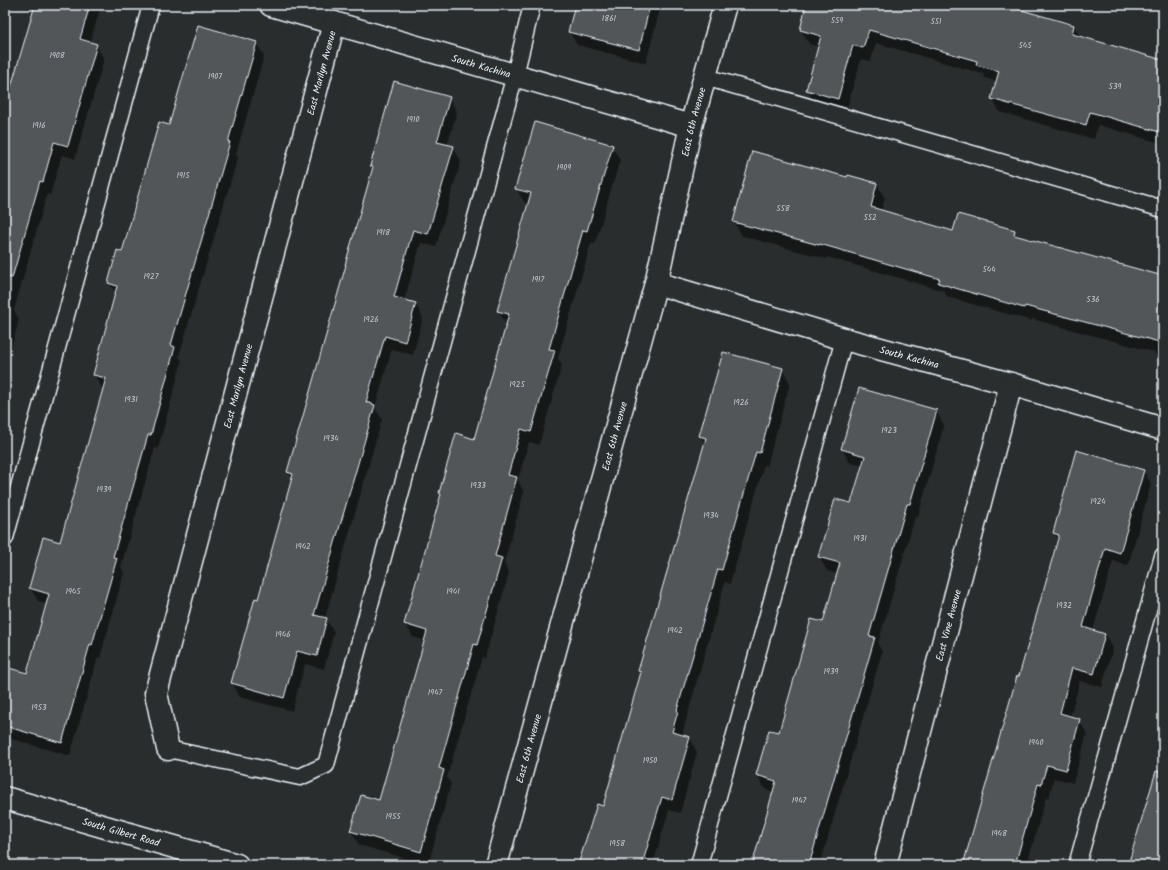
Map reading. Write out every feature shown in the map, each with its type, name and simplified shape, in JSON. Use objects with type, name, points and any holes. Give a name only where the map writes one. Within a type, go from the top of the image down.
[{"type":"street","name":"South Kachina","points":[[271,5],[691,126]]},
{"type":"street","name":"East 6th Avenue","points":[[496,865],[656,283],[691,126],[725,5]]},
{"type":"street","name":"East Marilyn Avenue","points":[[168,749],[156,693],[334,23]]},
{"type":"street","name":"South Kachina","points":[[656,283],[844,339],[1011,384],[1163,429]]},
{"type":"street","name":"East Vine Avenue","points":[[885,865],[1011,384]]},
{"type":"street","name":"South Gilbert Road","points":[[5,798],[237,865]]},
{"type":"lane","points":[[5,538],[151,5]]},
{"type":"lane","points":[[168,749],[300,778],[326,765],[515,75],[532,5]]},
{"type":"lane","points":[[705,77],[1163,209]]},
{"type":"lane","points":[[699,865],[844,339]]},
{"type":"lane","points":[[1077,865],[1163,556]]},
{"type":"building","points":[[35,5],[90,5],[80,39],[97,44],[68,146],[54,142],[43,182],[40,181],[12,278],[5,277],[5,107]]},
{"type":"building","points":[[575,5],[650,5],[639,50],[568,32]]},
{"type":"building","points":[[806,5],[1004,5],[1074,25],[1072,34],[1163,60],[1163,133],[1090,112],[1086,125],[991,99],[999,71],[976,65],[977,61],[869,30],[863,48],[853,45],[838,99],[806,90],[821,36],[800,30]]},
{"type":"building","points":[[198,25],[257,42],[228,142],[230,142],[171,345],[175,347],[151,435],[148,435],[113,557],[117,558],[92,645],[90,644],[62,743],[5,726],[5,667],[27,673],[49,594],[29,588],[43,537],[60,542],[106,378],[93,375],[117,286],[108,283],[117,250],[122,252],[159,122],[169,125]]},
{"type":"building","points":[[394,81],[450,97],[437,142],[454,146],[428,234],[413,230],[394,297],[416,303],[405,342],[385,336],[366,402],[375,405],[314,615],[327,618],[317,656],[297,651],[284,698],[231,683],[255,598],[258,599],[293,474],[287,472],[373,167],[370,166]]},
{"type":"building","points":[[535,122],[613,145],[587,231],[583,230],[549,349],[555,350],[531,432],[521,429],[508,475],[517,477],[495,556],[502,558],[477,645],[474,644],[439,768],[444,770],[421,852],[350,831],[361,795],[379,800],[427,631],[404,624],[441,494],[439,493],[456,433],[474,439],[509,314],[497,311],[531,193],[515,189]]},
{"type":"building","points":[[752,151],[847,177],[848,175],[877,183],[871,207],[953,231],[958,214],[1015,230],[1014,235],[1163,276],[1163,343],[1025,306],[1024,308],[938,283],[940,279],[820,244],[819,245],[733,222]]},
{"type":"building","points":[[723,352],[783,368],[760,453],[756,452],[722,570],[718,569],[677,710],[672,732],[690,737],[672,800],[662,797],[642,865],[578,865],[597,804],[603,806],[641,672],[638,671],[706,438],[699,436]]},
{"type":"building","points":[[859,388],[937,410],[910,504],[907,504],[869,636],[875,637],[809,865],[752,865],[776,781],[756,775],[769,730],[779,732],[811,619],[823,622],[840,563],[818,557],[835,499],[851,503],[865,456],[841,449]]},
{"type":"building","points":[[1076,450],[1144,470],[1120,553],[1105,548],[1083,627],[1105,634],[1094,674],[1072,668],[1060,713],[1080,719],[1066,770],[1047,765],[1041,785],[1038,784],[1015,865],[963,865],[1059,535],[1053,533]]},
{"type":"building","points":[[1156,771],[1163,772],[1163,865],[1128,865]]}]
